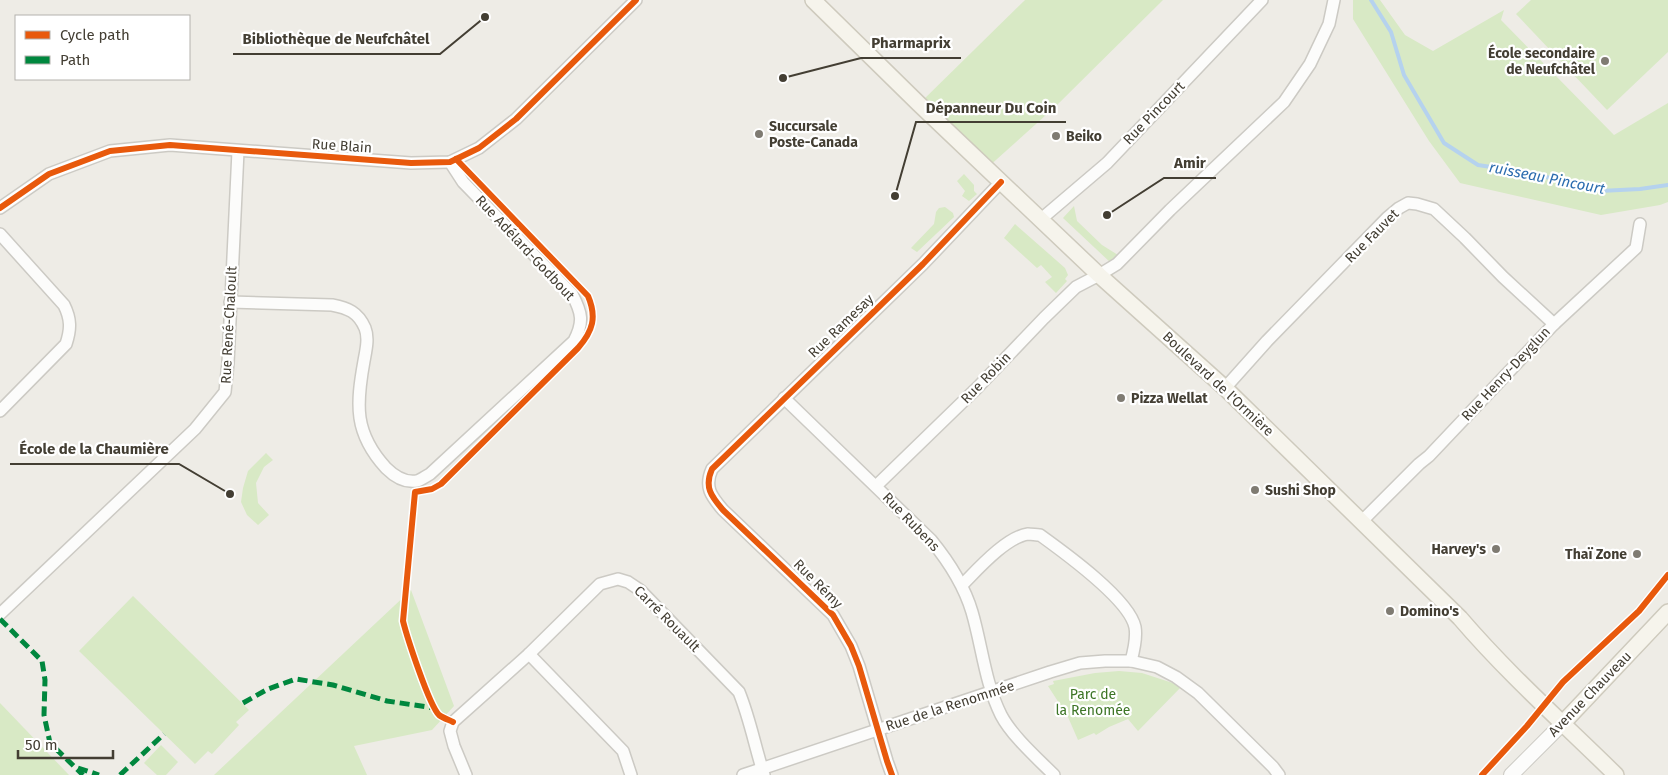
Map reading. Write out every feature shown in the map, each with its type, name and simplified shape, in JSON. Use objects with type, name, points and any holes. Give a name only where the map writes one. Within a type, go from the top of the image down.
[{"type":"main road","name":"Boulevard de l'Ormière","points":[[813,0],[1040,220],[1225,388],[1362,521],[1460,618],[1562,724],[1616,775]]},
{"type":"main road","name":"Avenue Chauveau","points":[[1562,724],[1668,612]]},
{"type":"street","name":"Rue Blain","points":[[0,208],[49,174],[110,151],[170,145],[238,152],[411,163],[450,162],[478,148],[516,119],[636,0]]},
{"type":"street","name":"Rue Pincourt","points":[[1040,220],[1107,163],[1262,0]]},
{"type":"street","name":"Rue Robin","points":[[876,486],[978,387],[1069,293],[1076,287],[1117,264],[1170,210],[1284,102],[1310,64],[1329,24],[1334,0]]},
{"type":"street","name":"Rue René-Chaloult","points":[[0,614],[195,429],[225,392],[238,152]]},
{"type":"street","name":"Rue Adélard-Godbout","points":[[230,302],[332,305],[348,308],[359,317],[365,329],[367,342],[358,393],[358,408],[361,426],[369,444],[385,466],[394,475],[404,480],[416,481],[430,474],[574,341],[580,330],[581,317],[572,294],[463,182],[450,162]]},
{"type":"street","name":"Rue Ramesay","points":[[709,490],[707,479],[712,469],[923,264],[1001,182]]},
{"type":"street","name":"Rue Fauvet","points":[[1225,388],[1267,341],[1387,218],[1408,203],[1434,209],[1554,324]]},
{"type":"street","name":"Rue Henry-Deyglun","points":[[1362,521],[1429,456],[1554,324],[1636,248],[1640,224]]},
{"type":"street","points":[[0,234],[64,305],[71,324],[66,344],[0,411]]},
{"type":"street","name":"Rue Rubens","points":[[784,398],[931,540],[948,561],[962,585],[972,612],[992,692],[1002,717],[1029,750],[1054,775]]},
{"type":"street","name":"Rue Rémy","points":[[709,490],[723,510],[833,615],[854,653],[892,775]]},
{"type":"street","points":[[962,585],[985,561],[1016,538],[1028,534],[1040,535],[1111,591],[1131,614],[1135,628],[1132,661],[1157,667],[1176,677],[1198,693],[1279,775]]},
{"type":"street","name":"Carré Rouault","points":[[466,775],[450,731],[453,722],[529,654],[600,584],[618,579],[628,582],[640,590],[739,692],[749,718],[763,772]]},
{"type":"street","points":[[529,654],[623,751],[631,775]]},
{"type":"street","name":"Rue de la Renommée","points":[[743,775],[763,772],[878,730],[1080,663],[1132,661]]},
{"type":"street","name":"Avenue Chauveau","points":[[1511,775],[1562,724]]},
{"type":"green space","points":[[1025,0],[1163,0],[1056,106],[987,168],[919,104]]},
{"type":"green space","points":[[1353,0],[1380,0],[1405,35],[1433,51],[1504,10],[1501,20],[1614,135],[1668,103],[1668,202],[1601,215],[1460,183],[1429,141],[1353,19]]},
{"type":"green space","name":"École secondaire de Neufchâtel","points":[[1531,0],[1668,0],[1668,52],[1607,110],[1516,14]]},
{"type":"green space","points":[[964,174],[974,185],[974,191],[977,194],[969,201],[962,196],[965,191],[957,181]]},
{"type":"green space","points":[[1074,206],[1077,221],[1102,245],[1118,255],[1111,263],[1063,218]]},
{"type":"green space","points":[[945,207],[953,213],[954,217],[917,252],[911,248],[934,224],[936,212],[939,208]]},
{"type":"green space","points":[[1015,224],[1065,268],[1068,275],[1065,279],[1067,281],[1056,293],[1045,282],[1052,277],[1041,265],[1037,268],[1004,238]]},
{"type":"green space","points":[[266,453],[273,460],[264,467],[256,483],[258,503],[269,515],[258,525],[247,515],[241,502],[248,471]]},
{"type":"green space","points":[[411,590],[454,706],[432,730],[354,746],[367,775],[214,775]]},
{"type":"green space","points":[[133,596],[249,710],[236,722],[239,725],[212,754],[208,751],[195,764],[79,651]]},
{"type":"green space","name":"Parc de la Renomée","points":[[1119,671],[1142,673],[1182,686],[1138,731],[1128,719],[1096,735],[1094,733],[1078,740],[1068,717],[1048,686],[1054,684],[1053,681],[1095,673]]},
{"type":"green space","points":[[0,703],[69,775],[0,775]]},
{"type":"green space","points":[[161,745],[178,762],[166,775],[157,775],[144,763]]},
{"type":"waterway","name":"ruisseau Pincourt","points":[[1371,0],[1391,32],[1404,75],[1444,143],[1478,165],[1531,173],[1600,191],[1640,189],[1668,185]]},
{"type":"marked path","points":[[0,619],[42,661],[45,680],[44,715],[50,743],[83,775]]},
{"type":"marked path","points":[[243,703],[268,689],[296,679],[333,685],[387,701],[434,708],[435,710]]},
{"type":"marked path","points":[[120,775],[164,734]]},
{"type":"marked path","points":[[78,768],[99,775]]},
{"type":"cycle path","points":[[0,208],[49,174],[110,151],[170,145],[411,163],[450,162],[479,148],[516,119],[636,0]]},
{"type":"cycle path","points":[[453,722],[439,715],[435,709],[419,670],[403,621],[415,492],[432,489],[441,484],[578,348],[590,330],[593,317],[588,296],[456,159]]},
{"type":"cycle path","points":[[892,775],[859,666],[851,646],[833,615],[723,510],[710,491],[710,475],[712,469],[923,264],[1001,182]]},
{"type":"cycle path","points":[[1482,775],[1527,726],[1563,682],[1639,611],[1668,575]]},
{"type":"place","name":"Bibliothèque de Neufchâtel","points":[[485,17]]},
{"type":"place","name":"École secondaire de Neufchâtel","points":[[1605,61]]},
{"type":"place","name":"Pharmaprix","points":[[783,78]]},
{"type":"place","name":"Succursale Poste-Canada","points":[[759,134]]},
{"type":"place","name":"Beiko","points":[[1056,136]]},
{"type":"place","name":"Dépanneur Du Coin","points":[[895,196]]},
{"type":"place","name":"Amir","points":[[1107,215]]},
{"type":"place","name":"Pizza Wellat","points":[[1121,398]]},
{"type":"place","name":"Sushi Shop","points":[[1255,490]]},
{"type":"place","name":"École de la Chaumière","points":[[230,494]]},
{"type":"place","name":"Harvey's","points":[[1496,549]]},
{"type":"place","name":"Thaï Zone","points":[[1637,554]]},
{"type":"place","name":"Domino's","points":[[1390,611]]}]
